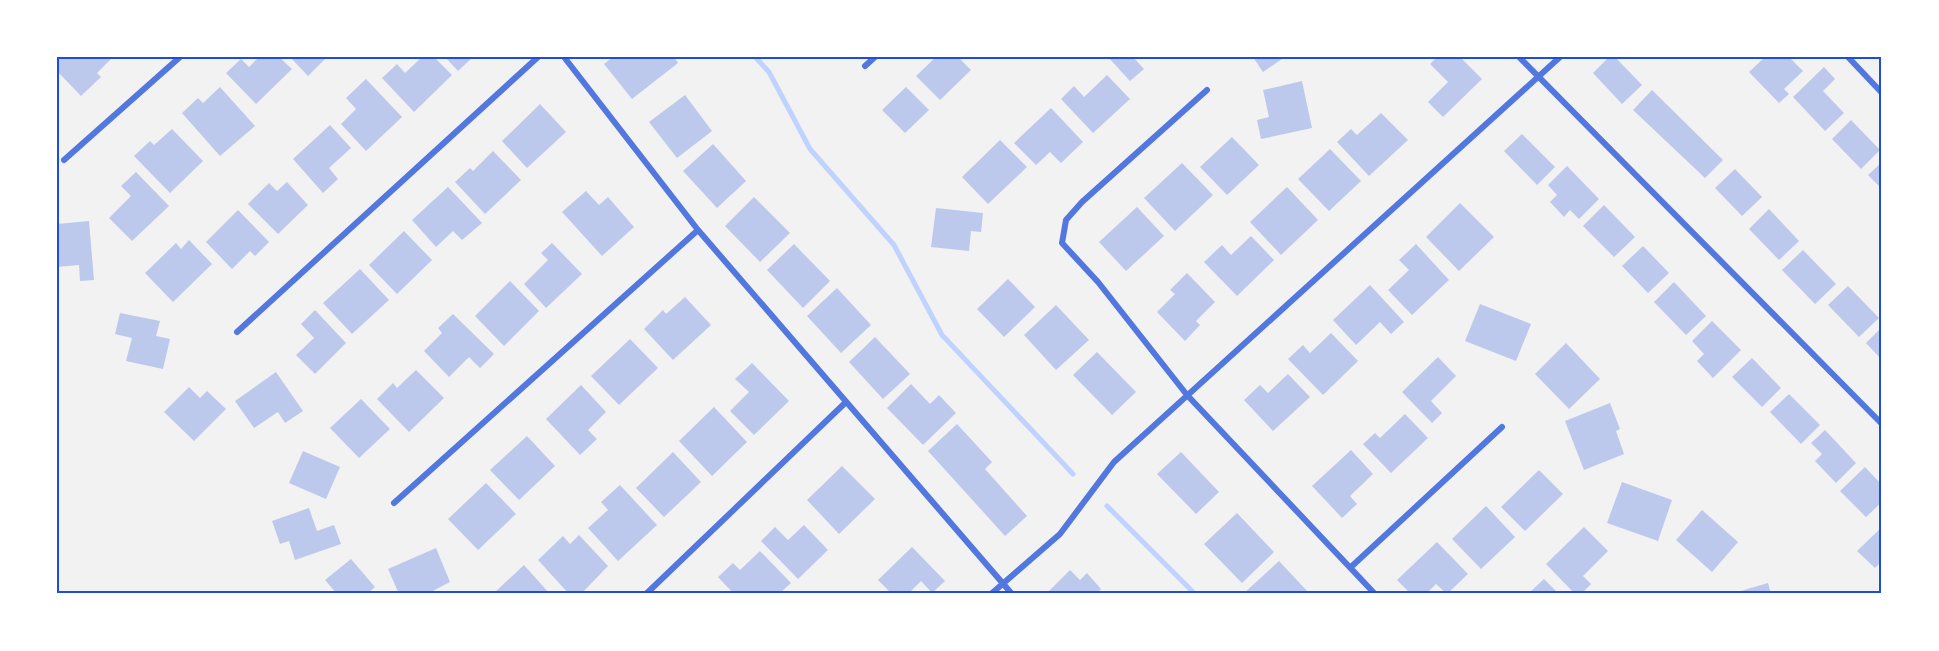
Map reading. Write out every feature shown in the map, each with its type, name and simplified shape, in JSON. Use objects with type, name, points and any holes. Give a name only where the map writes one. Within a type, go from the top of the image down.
[{"type":"street","points":[[64,160],[180,57]]},
{"type":"street","points":[[237,332],[538,57]]},
{"type":"street","points":[[564,57],[698,230],[845,404],[1012,594]]},
{"type":"street","points":[[865,66],[875,57]]},
{"type":"street","points":[[1519,57],[1882,424]]},
{"type":"street","points":[[991,594],[1060,534],[1114,462],[1540,78],[1560,57]]},
{"type":"street","points":[[1848,57],[1882,93]]},
{"type":"street","points":[[1207,90],[1082,202],[1065,220],[1062,243],[1098,282],[1187,395],[1375,594]]},
{"type":"street","points":[[394,503],[698,230]]},
{"type":"street","points":[[646,594],[845,404]]},
{"type":"street","points":[[1351,567],[1502,427]]},
{"type":"building","points":[[57,57],[113,57],[97,73],[101,77],[81,96],[57,71]]},
{"type":"building","points":[[259,57],[279,57],[292,69],[256,104],[226,73],[241,59],[249,67]]},
{"type":"building","points":[[290,57],[327,57],[308,76]]},
{"type":"building","points":[[422,57],[434,57],[452,75],[414,112],[382,78],[397,64],[405,73]]},
{"type":"building","points":[[445,57],[473,57],[458,71]]},
{"type":"building","points":[[613,57],[674,57],[678,63],[632,99],[604,64]]},
{"type":"building","points":[[936,57],[958,57],[971,70],[940,100],[916,76]]},
{"type":"building","points":[[1108,57],[1133,57],[1144,69],[1130,81]]},
{"type":"building","points":[[1253,57],[1285,57],[1263,72]]},
{"type":"building","points":[[1437,57],[1460,57],[1482,79],[1443,117],[1428,102],[1448,82],[1430,64]]},
{"type":"building","points":[[1609,57],[1615,57],[1642,85],[1622,104],[1593,73]]},
{"type":"building","points":[[1765,57],[1789,57],[1803,71],[1784,89],[1789,94],[1779,103],[1749,72]]},
{"type":"building","points":[[1824,67],[1835,79],[1823,91],[1844,113],[1825,131],[1793,97]]},
{"type":"building","points":[[1107,75],[1130,99],[1093,133],[1061,99],[1074,86],[1084,97]]},
{"type":"building","points":[[366,79],[402,117],[366,151],[341,124],[356,109],[346,98]]},
{"type":"building","points":[[1302,81],[1312,128],[1261,139],[1257,120],[1269,117],[1263,90]]},
{"type":"building","points":[[220,87],[255,126],[220,156],[182,113],[198,98],[203,103]]},
{"type":"building","points":[[906,87],[929,110],[905,133],[882,110]]},
{"type":"building","points":[[1652,90],[1723,160],[1705,178],[1633,110]]},
{"type":"building","points":[[685,95],[712,131],[677,158],[649,122]]},
{"type":"building","points":[[540,104],[566,132],[527,168],[502,141]]},
{"type":"building","points":[[1051,108],[1083,142],[1061,163],[1050,152],[1036,165],[1014,143]]},
{"type":"building","points":[[1381,113],[1408,140],[1369,176],[1337,142],[1351,129],[1357,135]]},
{"type":"building","points":[[1851,120],[1880,150],[1861,169],[1832,139]]},
{"type":"building","points":[[330,125],[351,148],[329,168],[338,179],[323,193],[293,159]]},
{"type":"building","points":[[172,129],[203,161],[170,193],[134,156],[150,141],[154,145]]},
{"type":"building","points":[[1522,134],[1555,167],[1537,185],[1504,151]]},
{"type":"building","points":[[1232,137],[1259,165],[1227,195],[1200,167]]},
{"type":"building","points":[[1000,140],[1027,167],[988,204],[962,177]]},
{"type":"building","points":[[713,144],[746,181],[717,208],[683,171]]},
{"type":"building","points":[[1330,149],[1361,181],[1329,211],[1298,179]]},
{"type":"building","points":[[493,151],[521,180],[485,214],[455,182],[470,168],[473,171]]},
{"type":"building","points":[[1882,162],[1882,189],[1868,175]]},
{"type":"building","points":[[1182,163],[1213,195],[1175,231],[1144,198]]},
{"type":"building","points":[[1567,166],[1599,199],[1579,219],[1570,210],[1564,217],[1550,202],[1557,195],[1548,185]]},
{"type":"building","points":[[1735,169],[1762,197],[1742,216],[1715,188]]},
{"type":"building","points":[[136,172],[169,206],[132,241],[109,218],[131,196],[121,186]]},
{"type":"building","points":[[287,182],[308,205],[278,234],[248,204],[269,183],[277,191]]},
{"type":"building","points":[[448,187],[482,223],[462,240],[453,231],[436,247],[412,220]]},
{"type":"building","points":[[1287,187],[1318,220],[1281,255],[1250,222]]},
{"type":"building","points":[[586,191],[599,205],[608,197],[634,227],[602,256],[562,212]]},
{"type":"building","points":[[754,197],[790,233],[760,262],[725,226]]},
{"type":"building","points":[[1460,203],[1494,237],[1459,271],[1426,237]]},
{"type":"building","points":[[1604,205],[1635,237],[1614,257],[1583,226]]},
{"type":"building","points":[[1137,207],[1164,236],[1126,271],[1099,242]]},
{"type":"building","points":[[936,208],[983,213],[981,232],[971,231],[969,251],[931,247]]},
{"type":"building","points":[[1769,209],[1799,241],[1779,260],[1749,229]]},
{"type":"building","points":[[238,210],[269,242],[255,256],[250,251],[232,269],[206,242]]},
{"type":"building","points":[[89,221],[94,280],[80,281],[79,265],[57,267],[57,224]]},
{"type":"building","points":[[404,231],[432,260],[397,294],[369,265]]},
{"type":"building","points":[[1251,236],[1274,260],[1237,296],[1204,262],[1222,245],[1231,255]]},
{"type":"building","points":[[189,240],[212,264],[173,302],[145,273],[176,243],[181,249]]},
{"type":"building","points":[[552,243],[582,274],[546,308],[524,284],[548,260],[541,253]]},
{"type":"building","points":[[794,244],[830,281],[803,308],[767,270]]},
{"type":"building","points":[[1416,244],[1449,280],[1412,315],[1388,290],[1409,270],[1399,260]]},
{"type":"building","points":[[1643,246],[1669,273],[1648,293],[1622,266]]},
{"type":"building","points":[[1803,250],[1836,284],[1815,304],[1782,270]]},
{"type":"building","points":[[360,269],[389,300],[352,334],[323,303]]},
{"type":"building","points":[[1187,273],[1215,302],[1196,321],[1200,325],[1185,341],[1157,312],[1175,294],[1170,290]]},
{"type":"building","points":[[1008,279],[1035,307],[1004,337],[977,309]]},
{"type":"building","points":[[510,281],[539,311],[504,346],[475,316]]},
{"type":"building","points":[[1674,282],[1706,316],[1686,335],[1654,302]]},
{"type":"building","points":[[1370,285],[1404,322],[1391,334],[1380,322],[1356,345],[1333,320]]},
{"type":"building","points":[[1848,286],[1879,318],[1859,337],[1828,305]]},
{"type":"building","points":[[837,288],[871,325],[841,353],[807,316]]},
{"type":"building","points":[[685,297],[711,325],[673,360],[644,329],[663,310],[666,314]]},
{"type":"building","points":[[1480,304],[1531,324],[1516,361],[1465,341]]},
{"type":"building","points":[[1056,305],[1089,340],[1056,370],[1024,335]]},
{"type":"building","points":[[315,310],[346,343],[315,374],[296,355],[314,338],[301,324]]},
{"type":"building","points":[[120,313],[160,321],[156,336],[170,339],[163,369],[126,361],[132,338],[115,334]]},
{"type":"building","points":[[453,314],[494,354],[480,368],[469,357],[449,377],[424,351],[442,333],[438,328]]},
{"type":"building","points":[[1712,321],[1741,350],[1713,378],[1697,361],[1704,354],[1692,341]]},
{"type":"building","points":[[1882,327],[1882,360],[1866,343]]},
{"type":"building","points":[[1331,333],[1358,361],[1323,395],[1288,359],[1303,345],[1310,353]]},
{"type":"building","points":[[875,337],[910,374],[883,399],[849,362]]},
{"type":"building","points":[[630,339],[658,368],[619,405],[591,376]]},
{"type":"building","points":[[1566,343],[1600,379],[1569,409],[1535,374]]},
{"type":"building","points":[[1097,352],[1136,392],[1112,415],[1073,375]]},
{"type":"building","points":[[1438,357],[1456,376],[1431,401],[1442,413],[1432,423],[1402,392]]},
{"type":"building","points":[[1752,358],[1781,388],[1762,407],[1732,377]]},
{"type":"building","points":[[752,363],[789,401],[754,435],[730,411],[749,392],[735,379]]},
{"type":"building","points":[[416,370],[444,398],[409,432],[377,399],[393,383],[397,388]]},
{"type":"building","points":[[276,372],[303,411],[285,423],[278,412],[254,428],[235,401]]},
{"type":"building","points":[[1288,374],[1310,397],[1273,431],[1244,400],[1260,385],[1268,393]]},
{"type":"building","points":[[911,384],[930,404],[939,395],[956,413],[923,445],[887,408]]},
{"type":"building","points":[[581,385],[606,412],[588,430],[597,439],[580,455],[546,419]]},
{"type":"building","points":[[189,387],[200,398],[207,391],[226,409],[194,441],[164,412]]},
{"type":"building","points":[[1789,394],[1820,425],[1801,444],[1770,412]]},
{"type":"building","points":[[361,399],[390,429],[359,458],[330,428]]},
{"type":"building","points":[[1610,403],[1620,429],[1616,431],[1624,454],[1584,470],[1565,421]]},
{"type":"building","points":[[714,407],[747,442],[712,476],[679,441]]},
{"type":"building","points":[[1405,414],[1428,438],[1391,473],[1363,444],[1375,433],[1380,438]]},
{"type":"building","points":[[957,424],[992,462],[985,469],[1027,516],[1005,536],[928,451]]},
{"type":"building","points":[[1825,430],[1856,463],[1836,483],[1815,461],[1822,454],[1811,443]]},
{"type":"building","points":[[527,436],[555,466],[519,500],[490,470]]},
{"type":"building","points":[[1351,450],[1373,474],[1350,496],[1357,504],[1342,518],[1312,486]]},
{"type":"building","points":[[303,451],[340,467],[326,499],[289,483]]},
{"type":"building","points":[[673,452],[701,482],[664,517],[636,488]]},
{"type":"building","points":[[1181,452],[1219,492],[1196,514],[1157,474]]},
{"type":"building","points":[[842,466],[875,499],[839,534],[807,500]]},
{"type":"building","points":[[1865,467],[1882,485],[1882,502],[1866,517],[1840,491]]},
{"type":"building","points":[[1539,470],[1563,494],[1525,531],[1501,507]]},
{"type":"building","points":[[1622,482],[1672,500],[1658,541],[1607,523]]},
{"type":"building","points":[[486,483],[516,514],[478,550],[448,519]]},
{"type":"building","points":[[620,485],[657,525],[618,561],[588,528],[608,510],[601,502]]},
{"type":"building","points":[[1486,506],[1515,537],[1481,569],[1452,539]]},
{"type":"building","points":[[309,508],[317,531],[334,525],[341,544],[295,560],[289,541],[280,544],[272,521]]},
{"type":"building","points":[[1702,510],[1738,542],[1712,572],[1676,540]]},
{"type":"building","points":[[1237,513],[1274,552],[1242,583],[1204,544]]},
{"type":"building","points":[[804,525],[828,550],[798,579],[761,541],[775,527],[788,540]]},
{"type":"building","points":[[1584,527],[1608,551],[1583,576],[1591,584],[1581,594],[1575,594],[1546,564]]},
{"type":"building","points":[[1882,527],[1882,561],[1875,568],[1857,551]]},
{"type":"building","points":[[579,535],[608,566],[581,594],[569,594],[538,560],[563,536],[570,544]]},
{"type":"building","points":[[1437,542],[1468,574],[1447,594],[1436,584],[1426,594],[1411,594],[1397,580]]},
{"type":"building","points":[[912,547],[945,581],[932,593],[921,581],[908,594],[892,594],[878,580]]},
{"type":"building","points":[[436,548],[450,582],[427,594],[399,594],[388,569]]},
{"type":"building","points":[[760,551],[791,583],[779,594],[767,594],[764,591],[760,594],[734,594],[718,577],[733,563],[740,570]]},
{"type":"building","points":[[351,559],[375,587],[367,594],[337,594],[325,580]]},
{"type":"building","points":[[1279,561],[1310,594],[1243,594]]},
{"type":"building","points":[[524,565],[550,594],[493,594]]},
{"type":"building","points":[[1070,570],[1080,580],[1087,573],[1101,589],[1096,594],[1050,594],[1048,592]]},
{"type":"building","points":[[1544,579],[1559,594],[1528,594]]},
{"type":"building","points":[[1768,583],[1771,594],[1734,594],[1734,593]]},
{"type":"waterway","points":[[755,57],[769,72],[810,149],[894,245],[942,335],[1073,474]]},
{"type":"waterway","points":[[1107,506],[1195,594]]}]
